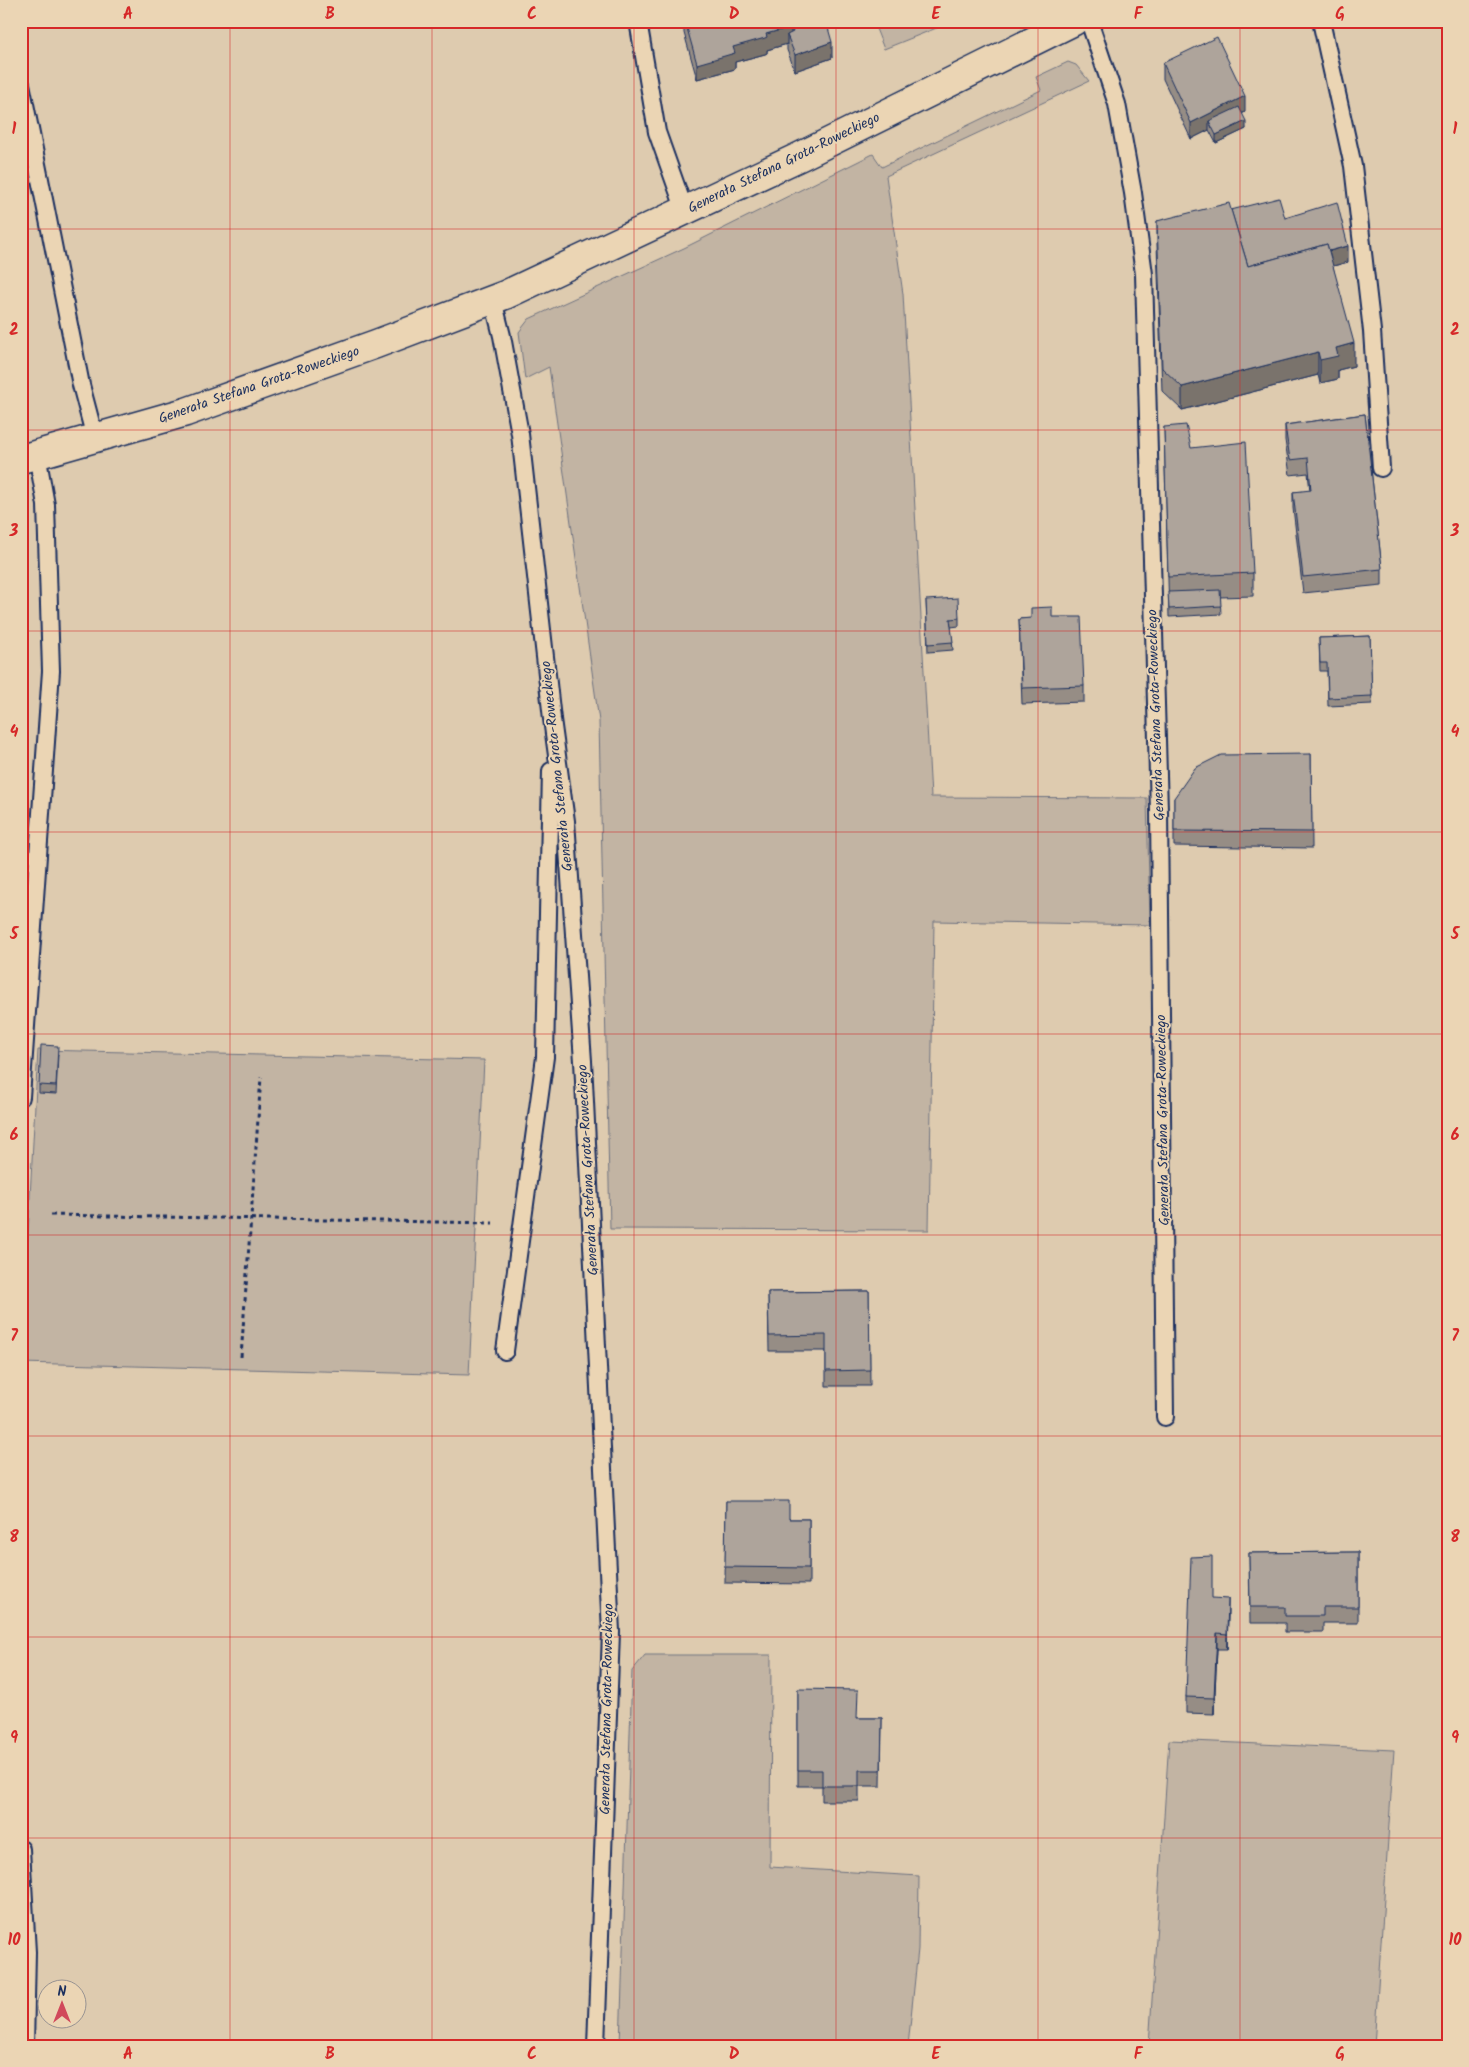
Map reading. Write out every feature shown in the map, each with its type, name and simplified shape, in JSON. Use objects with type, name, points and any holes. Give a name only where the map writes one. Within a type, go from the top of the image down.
[{"type":"street","name":"Generała Stefana Grota-Roweckiego","points":[[29,457],[186,412],[493,300],[685,211],[1074,21]]},
{"type":"lane","points":[[638,21],[657,132],[685,211]]},
{"type":"lane","name":"Generała Stefana Grota-Roweckiego","points":[[1089,21],[1117,104],[1133,192],[1144,274],[1159,812],[1165,1417]]},
{"type":"lane","points":[[1321,21],[1353,166],[1372,331],[1381,468]]},
{"type":"lane","points":[[21,84],[81,385],[95,438]]},
{"type":"lane","name":"Generała Stefana Grota-Roweckiego","points":[[493,300],[502,336],[520,434],[552,719],[566,821],[583,1061],[611,1632],[596,2046]]},
{"type":"lane","points":[[21,1097],[51,671],[46,505],[29,457]]},
{"type":"lane","points":[[505,1352],[545,1057],[552,719]]},
{"type":"lane","points":[[21,1849],[27,1952],[25,2046]]},
{"type":"path","points":[[241,1357],[261,1076]]},
{"type":"path","points":[[51,1215],[523,1224]]},
{"type":"shaded area","points":[[873,21],[954,21],[884,49]]},
{"type":"shaded area","points":[[1068,62],[1076,65],[1089,81],[886,176],[903,294],[931,797],[1147,798],[1150,925],[934,921],[929,1230],[610,1229],[599,721],[549,367],[525,379],[519,332],[529,319],[684,248],[873,154],[882,167],[1041,90],[1036,77]]},
{"type":"shaded area","points":[[38,1050],[484,1060],[469,1375],[21,1363]]},
{"type":"shaded area","points":[[645,1655],[771,1655],[770,1867],[919,1876],[918,1949],[908,2046],[620,2046],[632,1671]]},
{"type":"shaded area","points":[[1169,1740],[1394,1750],[1374,2046],[1149,2046]]},
{"type":"building","points":[[685,21],[826,21],[832,42],[795,55],[787,35],[793,32],[791,27],[766,34],[767,37],[765,38],[733,47],[735,53],[697,64]]},
{"type":"building","points":[[1217,37],[1245,96],[1191,123],[1163,63]]},
{"type":"building","points":[[1239,107],[1246,121],[1216,135],[1209,121]]},
{"type":"building","points":[[1279,198],[1285,218],[1337,202],[1348,246],[1329,251],[1327,244],[1248,266],[1231,210]]},
{"type":"building","points":[[1229,203],[1248,266],[1327,244],[1354,343],[1336,348],[1338,356],[1320,360],[1318,352],[1182,387],[1162,368],[1157,221]]},
{"type":"building","points":[[1365,414],[1382,569],[1303,577],[1293,492],[1311,490],[1308,458],[1290,460],[1285,425]]},
{"type":"building","points":[[1186,425],[1191,448],[1246,442],[1253,573],[1168,577],[1164,427]]},
{"type":"building","points":[[1220,590],[1221,606],[1169,609],[1168,592]]},
{"type":"building","points":[[958,598],[959,618],[950,619],[953,642],[928,644],[926,600]]},
{"type":"building","points":[[1052,607],[1052,617],[1081,617],[1084,686],[1022,688],[1019,619],[1031,618],[1031,608]]},
{"type":"building","points":[[1370,636],[1372,696],[1328,698],[1327,663],[1320,663],[1319,638]]},
{"type":"building","points":[[1311,754],[1312,832],[1174,831],[1174,798],[1195,768],[1221,755]]},
{"type":"building","points":[[41,1045],[58,1046],[56,1086],[39,1085]]},
{"type":"building","points":[[869,1291],[870,1370],[826,1371],[826,1335],[769,1336],[768,1292]]},
{"type":"building","points":[[726,1501],[789,1501],[789,1519],[809,1519],[809,1568],[725,1567]]},
{"type":"building","points":[[1358,1552],[1358,1607],[1323,1607],[1323,1616],[1285,1616],[1285,1607],[1250,1607],[1249,1553]]},
{"type":"building","points":[[1212,1556],[1212,1598],[1228,1599],[1227,1634],[1217,1633],[1214,1698],[1186,1697],[1191,1557]]},
{"type":"building","points":[[798,1689],[858,1690],[857,1718],[882,1718],[881,1770],[859,1770],[859,1786],[822,1786],[822,1770],[798,1770]]}]
